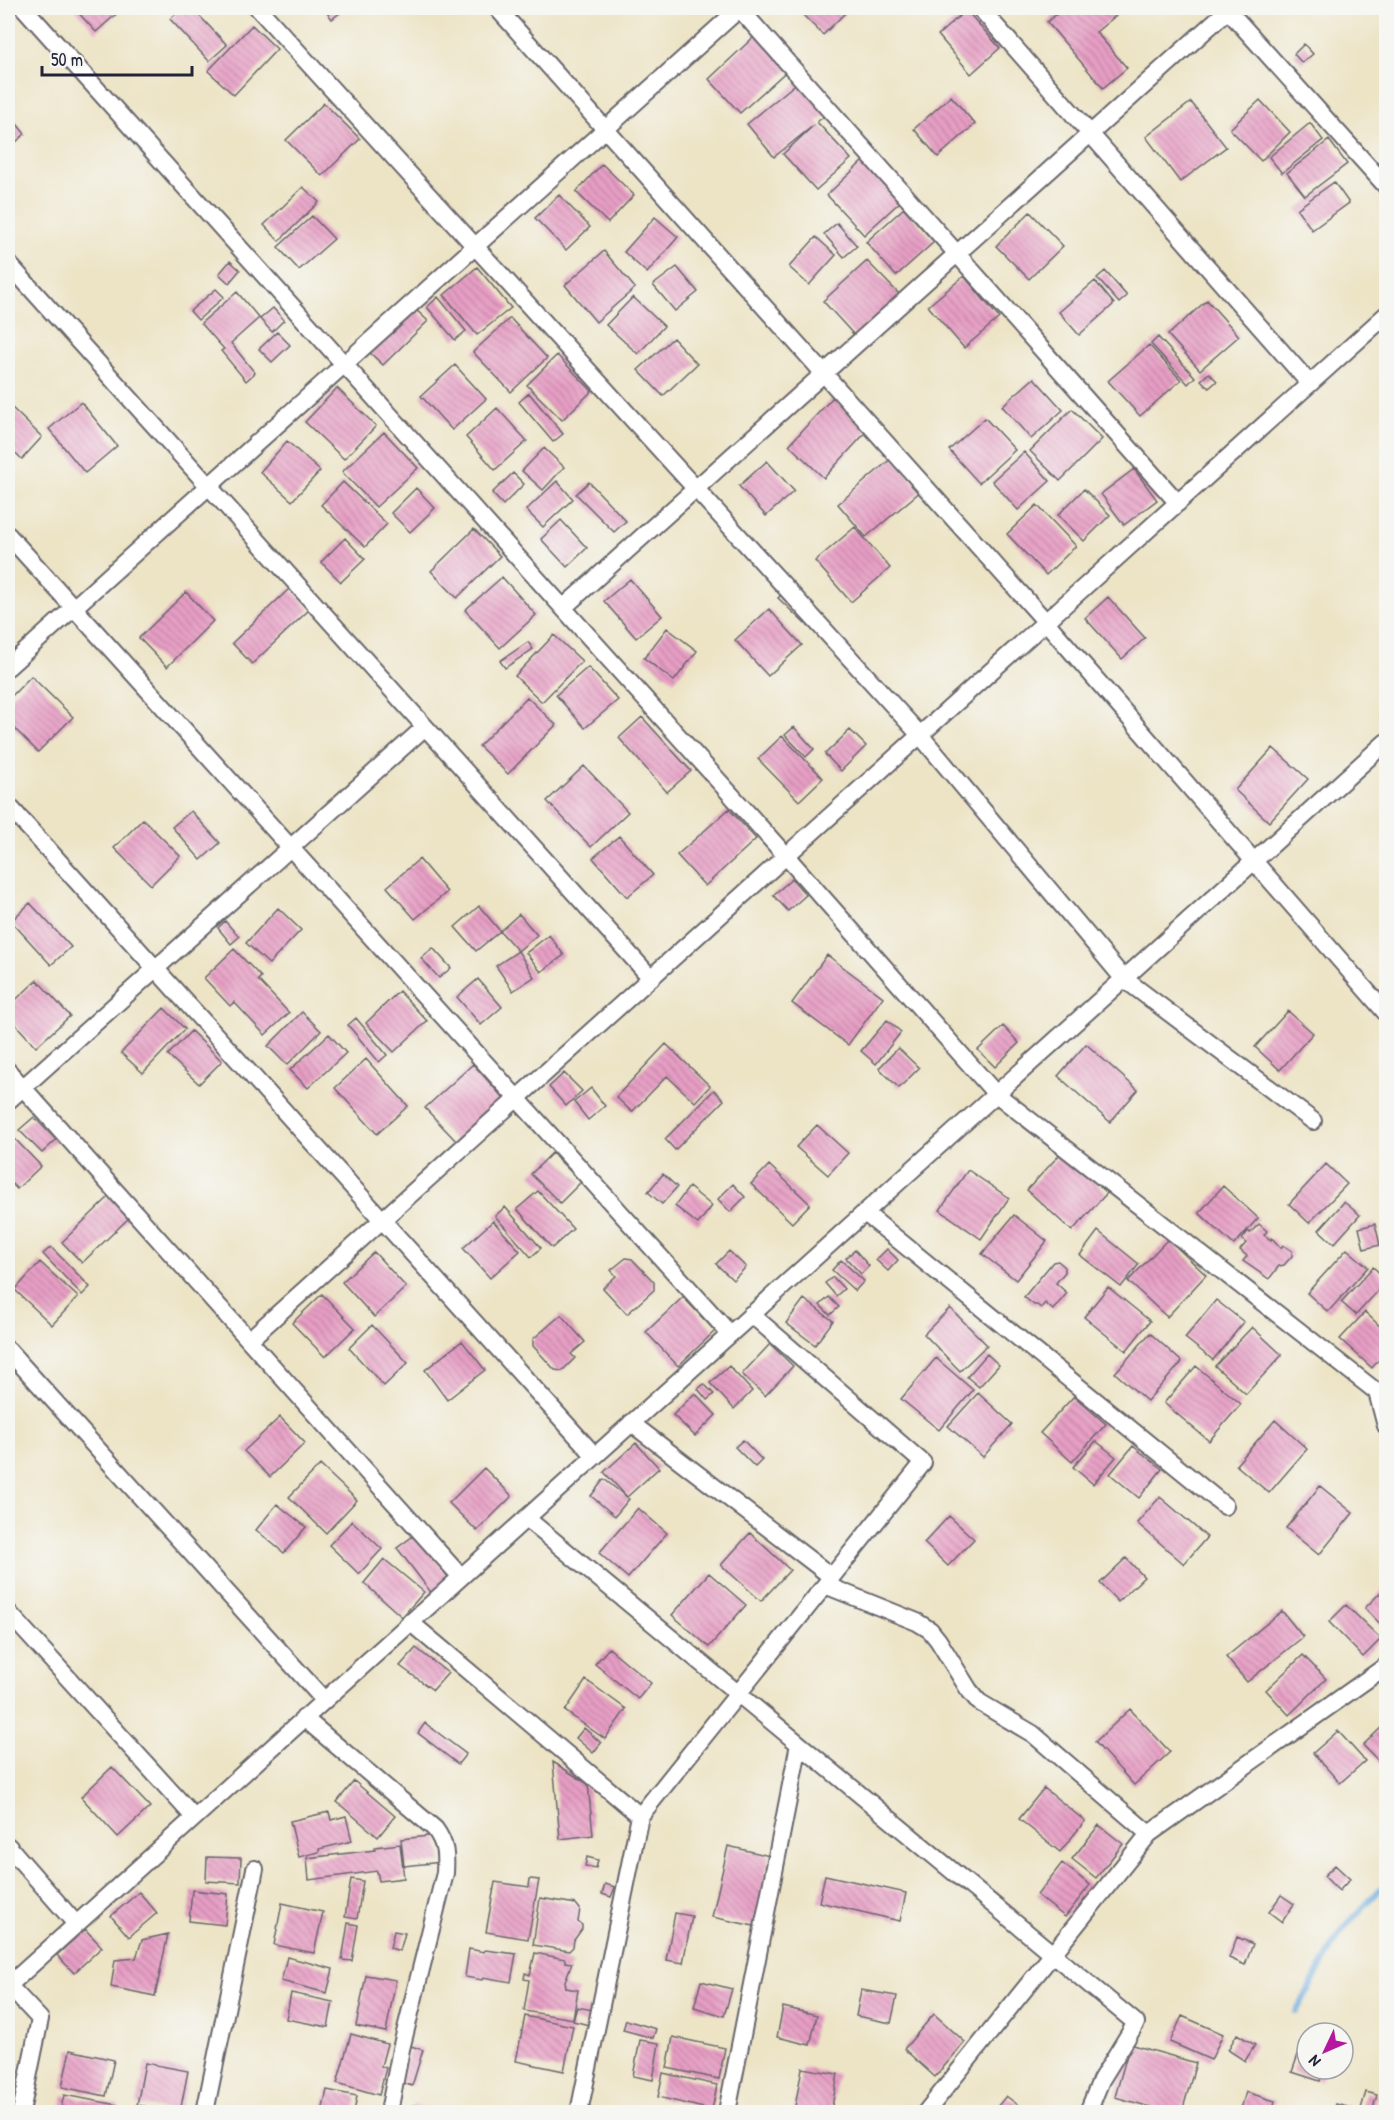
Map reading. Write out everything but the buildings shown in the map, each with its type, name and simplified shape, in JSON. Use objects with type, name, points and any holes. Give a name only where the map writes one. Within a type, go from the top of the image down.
[{"type":"street","points":[[24,8],[786,856],[995,1093],[1382,1388],[1386,1426]]},
{"type":"street","points":[[258,8],[920,735],[1124,978],[1313,1121]]},
{"type":"street","points":[[497,8],[1046,622],[1386,1013]]},
{"type":"street","points":[[8,667],[740,8],[1178,503]]},
{"type":"street","points":[[980,8],[1310,384]]},
{"type":"street","points":[[563,608],[1228,8],[1386,186]]},
{"type":"street","points":[[8,262],[651,978]]},
{"type":"street","points":[[249,1340],[1386,315]]},
{"type":"street","points":[[8,535],[730,1334]]},
{"type":"street","points":[[8,1101],[425,727]]},
{"type":"street","points":[[21,2112],[40,2019],[8,1985],[1386,741]]},
{"type":"street","points":[[8,805],[595,1456]]},
{"type":"street","points":[[8,1071],[461,1577]]},
{"type":"street","points":[[865,1213],[1225,1506]]},
{"type":"street","points":[[579,2112],[640,1816],[923,1463],[752,1314]]},
{"type":"street","points":[[8,1350],[324,1700]]},
{"type":"street","points":[[632,1423],[828,1581],[930,1630],[979,1702],[1033,1734],[1149,1834]]},
{"type":"street","points":[[526,1518],[1136,2023],[1101,2080],[1088,2112]]},
{"type":"street","points":[[8,1612],[194,1817]]},
{"type":"street","points":[[410,1622],[640,1816]]},
{"type":"street","points":[[926,2112],[1149,1834],[1386,1666]]},
{"type":"street","points":[[304,1718],[435,1829],[443,1841],[446,1854],[445,1873],[401,2049],[389,2112]]},
{"type":"street","points":[[727,2112],[799,1744]]},
{"type":"street","points":[[8,1846],[76,1924]]},
{"type":"street","points":[[205,2112],[255,1869]]},
{"type":"waterway","points":[[1296,2012],[1342,1930],[1386,1883]]}]
